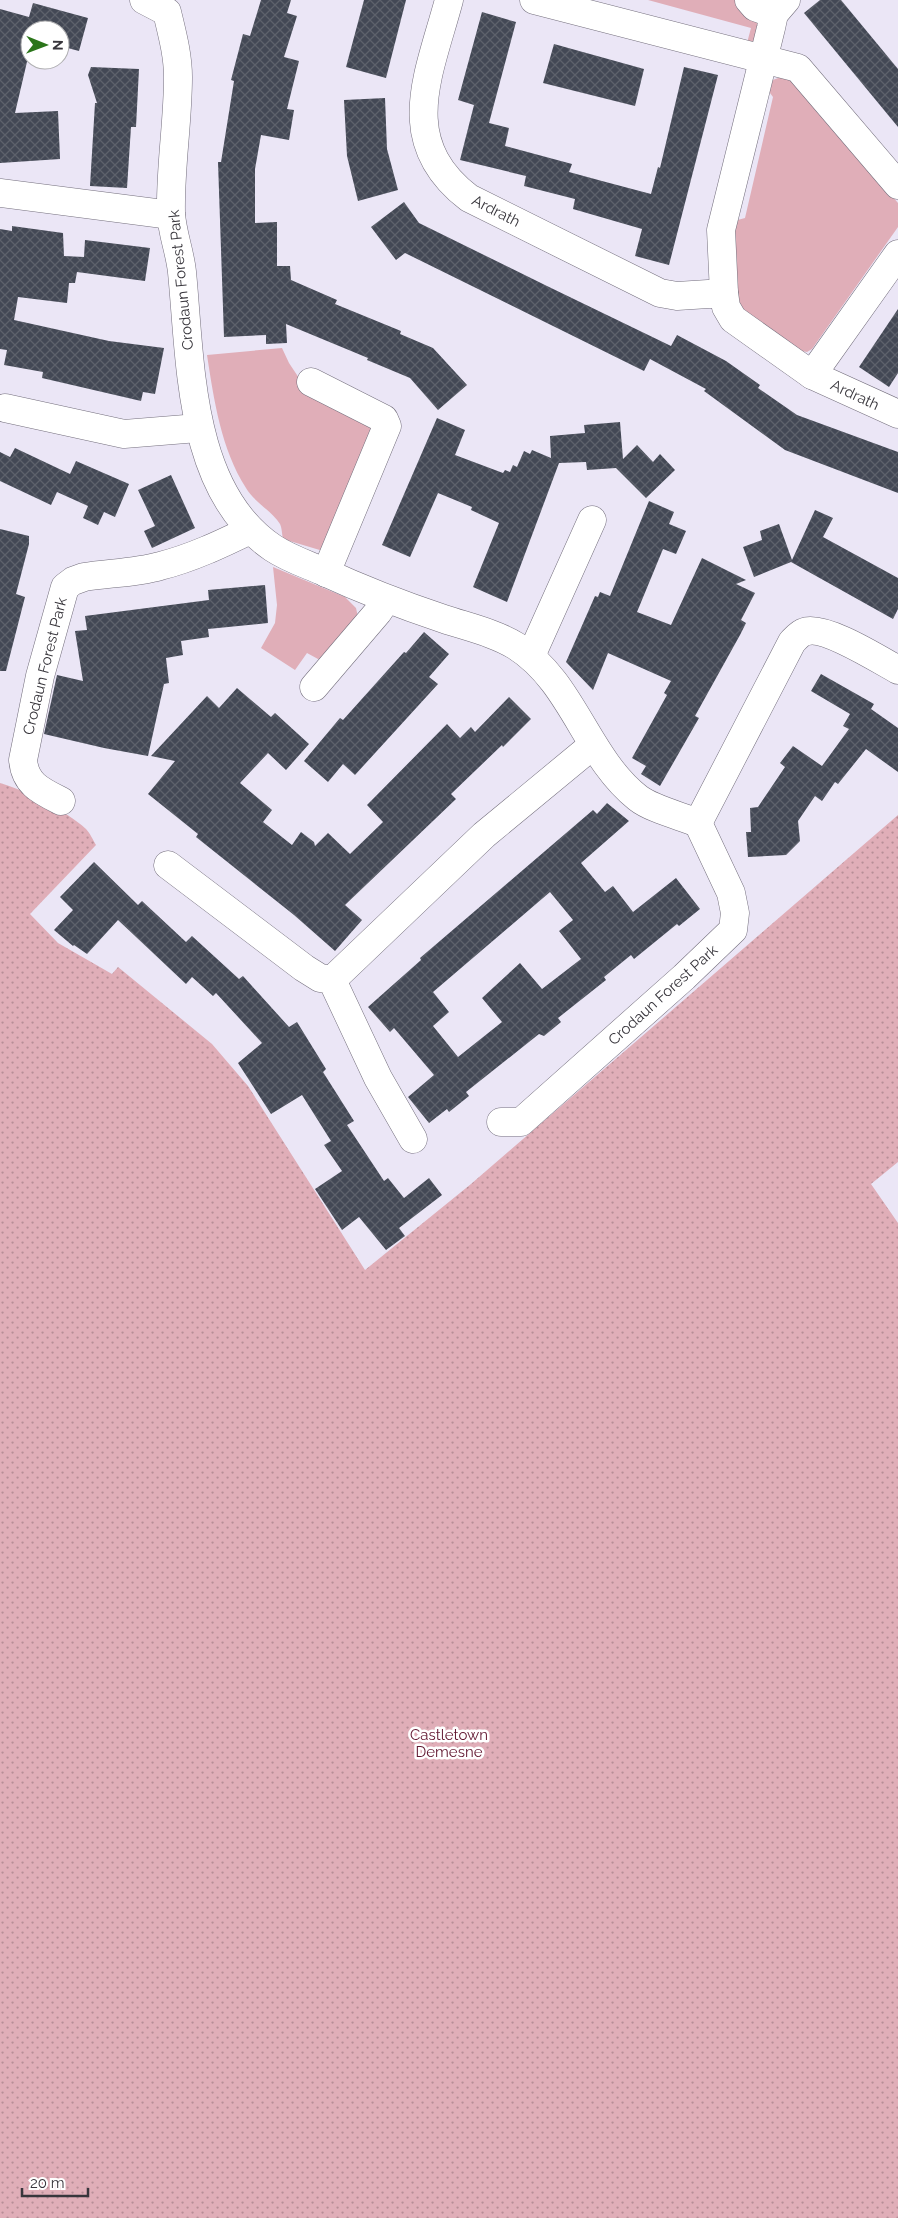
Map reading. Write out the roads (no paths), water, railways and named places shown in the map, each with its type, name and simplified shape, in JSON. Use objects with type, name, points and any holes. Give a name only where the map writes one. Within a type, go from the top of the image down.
[{"type":"street","name":"Ardrath","points":[[449,0],[424,98],[422,114],[423,128],[430,150],[446,177],[469,198],[660,293],[677,296],[724,293]]},
{"type":"street","name":"Ardrath","points":[[749,0],[755,7],[780,7],[763,58],[721,230],[726,307],[733,319],[812,375],[898,414]]},
{"type":"street","points":[[539,1],[798,68],[898,185]]},
{"type":"street","name":"Crodaun Forest Park","points":[[165,4],[174,40],[178,74],[171,214],[182,268],[198,428],[228,499],[250,530],[275,549],[386,600],[507,640],[531,656],[564,696],[593,745],[617,778],[640,800],[698,823],[731,893],[736,913],[733,930],[684,977],[520,1122],[501,1122]]},
{"type":"street","points":[[0,193],[171,214]]},
{"type":"street","name":"Ardrath","points":[[812,375],[898,254]]},
{"type":"street","points":[[311,382],[384,419],[387,426],[326,573]]},
{"type":"street","points":[[6,408],[124,434],[198,428]]},
{"type":"street","points":[[531,656],[592,520]]},
{"type":"street","name":"Crodaun Forest Park","points":[[61,800],[35,787],[24,770],[23,760],[33,705],[65,587],[73,581],[84,578],[151,568],[181,560],[202,553],[250,530]]},
{"type":"street","points":[[314,687],[386,600]]},
{"type":"street","points":[[698,823],[792,642],[804,632],[817,630],[831,635],[898,670]]},
{"type":"street","points":[[332,980],[493,827],[593,745]]},
{"type":"street","points":[[168,865],[249,924],[304,968],[320,978],[332,980]]},
{"type":"street","points":[[332,980],[378,1078],[414,1139]]},
{"type":"park label","name":"Castletown Demesne","points":[[449,1744]]}]
